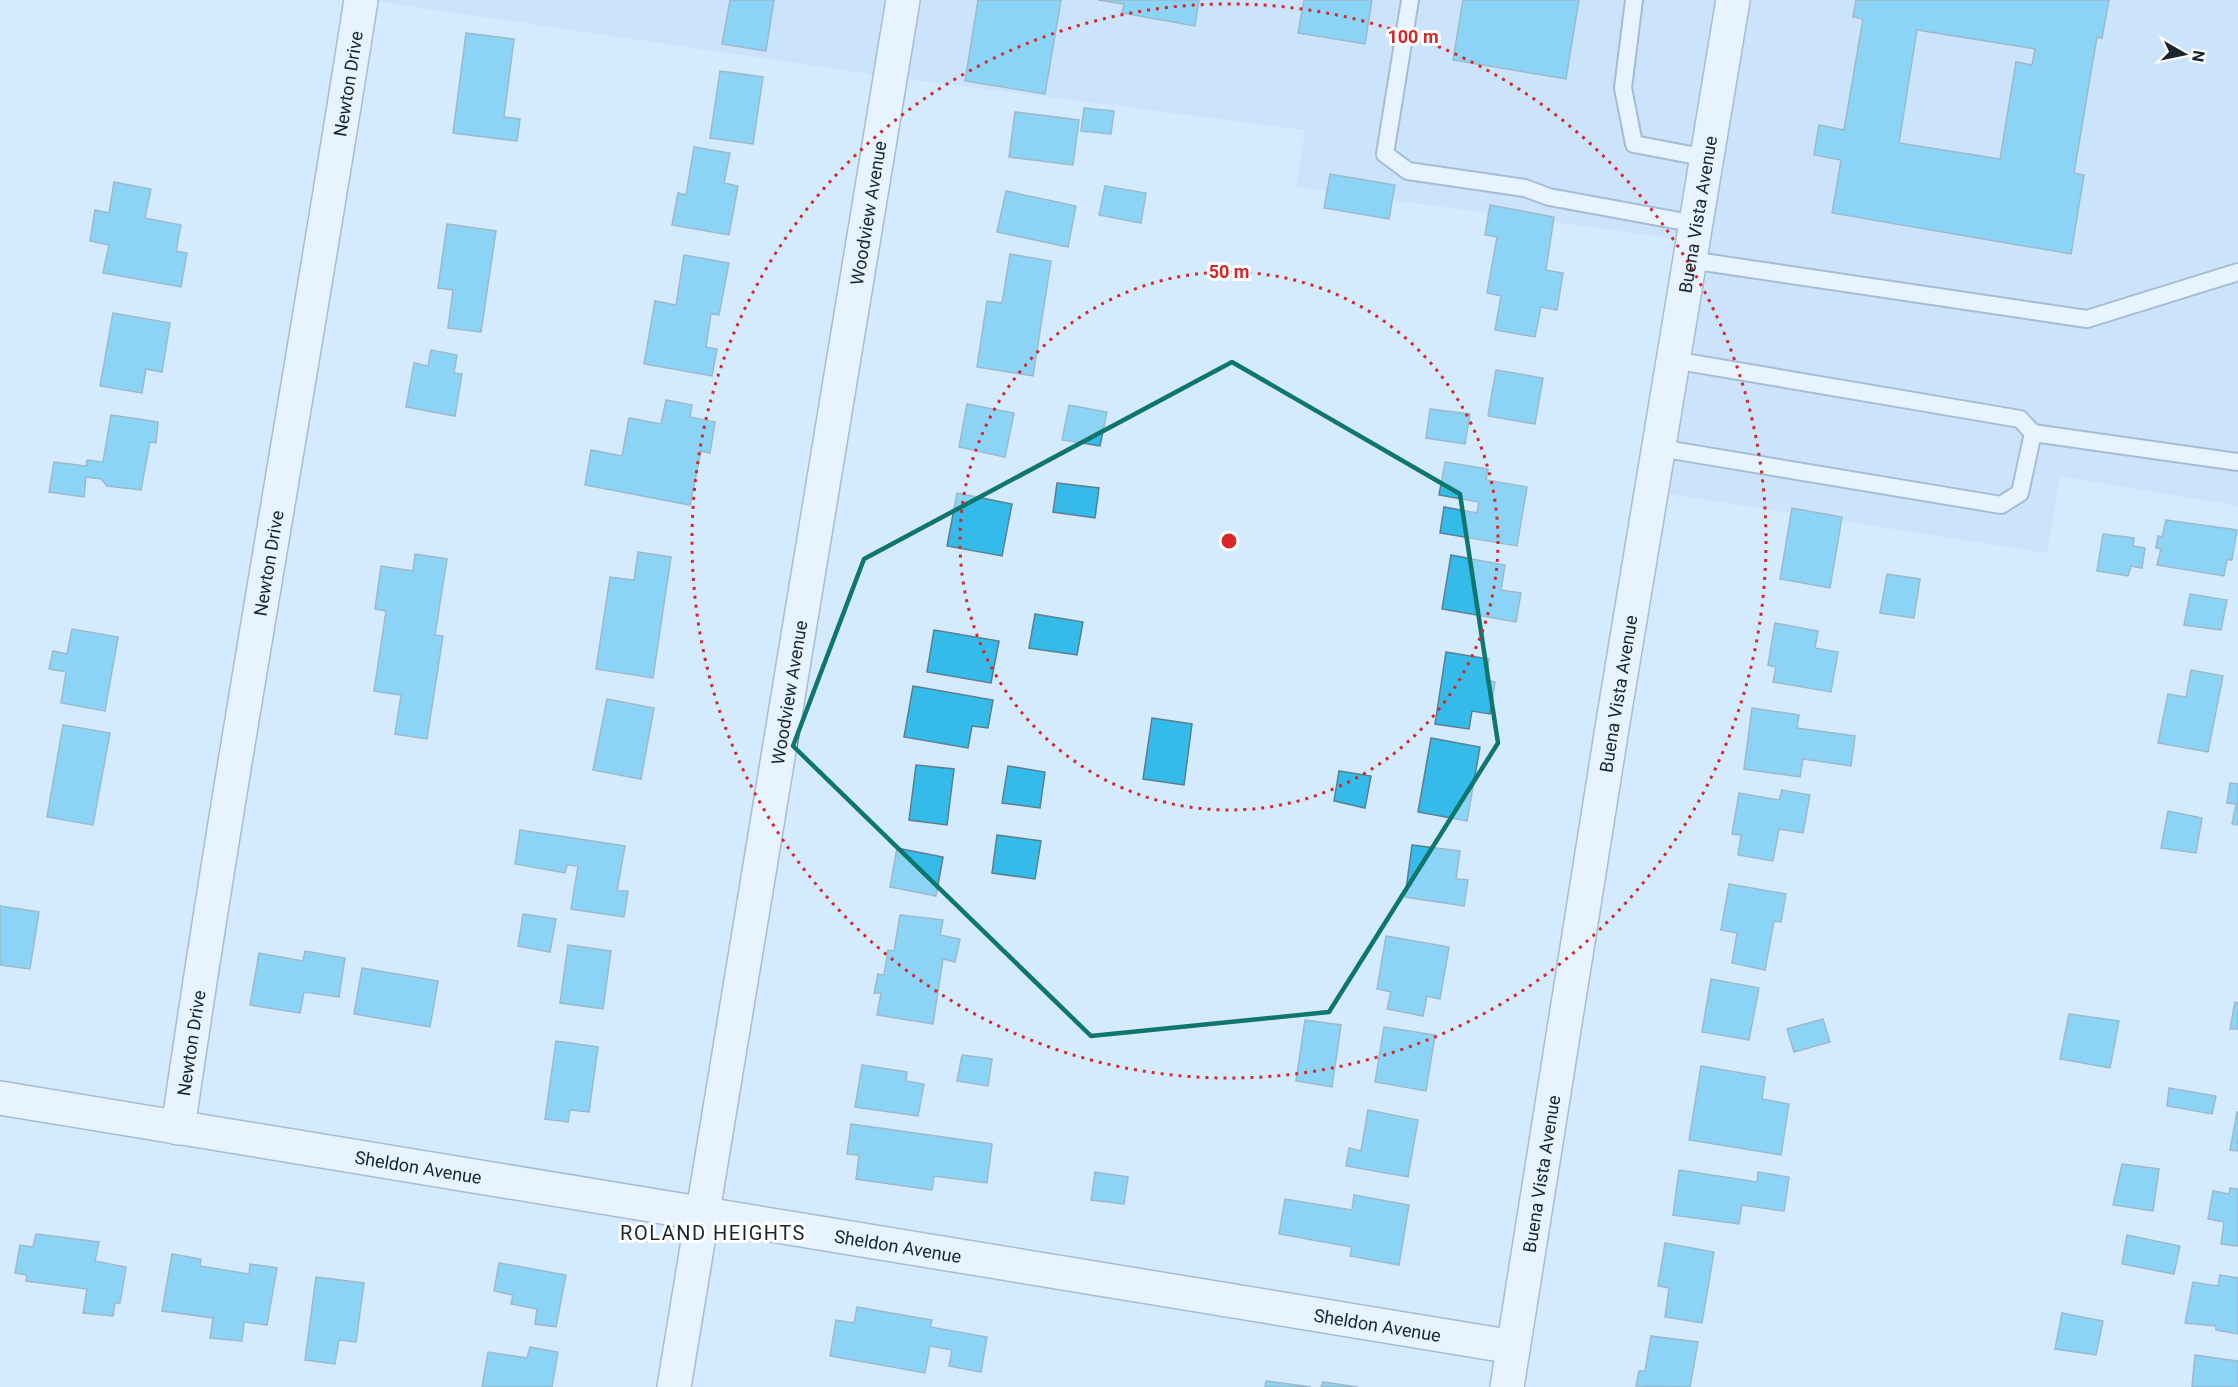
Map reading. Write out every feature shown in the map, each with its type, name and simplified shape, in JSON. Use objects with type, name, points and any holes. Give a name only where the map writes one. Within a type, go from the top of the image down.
[{"type":"street","name":"Newton Drive","points":[[178,1128],[196,999],[305,355],[361,0]]},
{"type":"street","name":"Woodview Avenue","points":[[674,1387],[903,0]]},
{"type":"street","name":"Buena Vista Avenue","points":[[1508,1387],[1733,0]]},
{"type":"street","name":"Sheldon Avenue","points":[[0,1098],[1513,1347]]},
{"type":"lane","points":[[1410,0],[1385,154],[1408,171],[1515,186],[1549,197],[1696,224]]},
{"type":"lane","points":[[1634,0],[1623,88],[1634,144],[1707,158]]},
{"type":"lane","points":[[1690,260],[2088,319],[2238,272]]},
{"type":"lane","points":[[1673,360],[2020,419],[2033,433],[2238,462]]},
{"type":"lane","points":[[1659,448],[2001,504],[2019,493],[2033,433]]},
{"type":"highlighted area","points":[[1232,362],[1460,494],[1498,743],[1329,1012],[1091,1036],[793,746],[864,559]]},
{"type":"shaded area","points":[[367,0],[2238,0],[2238,506],[2060,476],[2047,553],[1651,491],[1692,241],[1296,187],[1305,130],[891,77]]},
{"type":"building","points":[[730,0],[774,0],[766,51],[722,44]]},
{"type":"building","points":[[978,0],[1061,0],[1045,94],[965,81]]},
{"type":"building","points":[[1098,0],[1199,0],[1195,26],[1122,13],[1124,4]]},
{"type":"building","points":[[1304,0],[1372,0],[1365,44],[1298,33]]},
{"type":"building","points":[[1463,0],[1579,0],[1566,79],[1453,60]]},
{"type":"building","points":[[1856,0],[2109,0],[2102,38],[2097,37],[2074,173],[2084,175],[2071,254],[1832,213],[1841,160],[1814,155],[1819,125],[1844,130],[1863,19],[1853,17]],"holes":[[[1917,30],[2035,49],[2032,65],[2016,62],[2000,159],[1899,143]]]},
{"type":"building","points":[[466,33],[514,39],[504,117],[520,119],[517,141],[453,133]]},
{"type":"building","points":[[720,71],[763,77],[753,144],[710,138]]},
{"type":"building","points":[[1084,108],[1114,111],[1111,134],[1081,131]]},
{"type":"building","points":[[1015,112],[1079,120],[1073,165],[1009,157]]},
{"type":"building","points":[[694,147],[730,153],[724,183],[738,186],[729,235],[672,225],[678,193],[686,195]]},
{"type":"building","points":[[1330,174],[1395,185],[1389,219],[1324,208]]},
{"type":"building","points":[[114,182],[151,189],[145,218],[181,225],[176,251],[187,253],[181,287],[103,273],[109,245],[90,241],[95,210],[109,213]]},
{"type":"building","points":[[1105,186],[1146,193],[1141,223],[1099,215]]},
{"type":"building","points":[[1006,191],[1076,206],[1068,247],[997,232]]},
{"type":"building","points":[[1490,205],[1554,217],[1546,270],[1563,273],[1557,310],[1541,307],[1535,337],[1495,330],[1501,296],[1487,293],[1497,237],[1485,235]]},
{"type":"building","points":[[447,224],[496,231],[481,332],[448,328],[453,290],[438,288]]},
{"type":"building","points":[[1010,254],[1051,261],[1033,376],[977,367],[987,301],[1002,303]]},
{"type":"building","points":[[684,255],[729,263],[719,315],[711,314],[706,347],[717,349],[712,376],[644,364],[655,301],[676,305]]},
{"type":"building","points":[[113,313],[170,323],[162,372],[146,369],[142,393],[100,386]]},
{"type":"building","points":[[431,350],[457,355],[454,373],[462,374],[455,416],[406,407],[414,363],[428,366]]},
{"type":"building","points":[[1496,370],[1543,378],[1535,424],[1488,416]]},
{"type":"building","points":[[666,400],[692,405],[690,417],[715,422],[710,453],[701,451],[690,505],[585,485],[591,450],[622,456],[629,418],[661,424]]},
{"type":"building","points":[[967,404],[1014,413],[1005,457],[959,447]]},
{"type":"building","points":[[1069,405],[1107,412],[1100,446],[1062,440]]},
{"type":"building","points":[[1430,409],[1470,414],[1465,444],[1426,438]]},
{"type":"building","points":[[111,415],[158,422],[156,443],[150,442],[141,490],[107,486],[101,479],[86,477],[84,497],[49,492],[54,462],[86,466],[87,460],[103,462]]},
{"type":"building","points":[[1445,462],[1488,469],[1486,480],[1527,487],[1517,546],[1440,533],[1444,507],[1477,513],[1479,502],[1439,495]]},
{"type":"building","points":[[1057,483],[1099,488],[1095,518],[1053,512]]},
{"type":"building","points":[[957,493],[1012,504],[1002,556],[947,546]]},
{"type":"building","points":[[1792,508],[1842,517],[1830,588],[1780,579]]},
{"type":"building","points":[[2166,520],[2237,530],[2232,560],[2227,560],[2224,576],[2157,565],[2161,549],[2156,548],[2158,536],[2162,537]]},
{"type":"building","points":[[2103,534],[2134,538],[2133,546],[2145,548],[2142,568],[2131,566],[2128,576],[2097,571]]},
{"type":"building","points":[[638,552],[671,557],[653,678],[596,669],[610,577],[634,580]]},
{"type":"building","points":[[415,554],[447,559],[435,635],[443,636],[427,739],[395,734],[401,695],[374,691],[386,611],[375,609],[381,566],[413,571]]},
{"type":"building","points":[[1451,555],[1505,565],[1501,590],[1521,593],[1516,622],[1442,609]]},
{"type":"building","points":[[1887,574],[1920,579],[1914,618],[1880,613]]},
{"type":"building","points":[[2190,594],[2227,600],[2221,630],[2184,625]]},
{"type":"building","points":[[1035,614],[1083,622],[1077,655],[1029,648]]},
{"type":"building","points":[[1775,623],[1818,631],[1815,648],[1838,652],[1831,692],[1773,682],[1776,667],[1768,665]]},
{"type":"building","points":[[72,629],[118,637],[105,711],[61,703],[66,672],[49,669],[53,651],[67,654]]},
{"type":"building","points":[[934,630],[999,641],[991,683],[927,672]]},
{"type":"building","points":[[1446,652],[1489,659],[1486,680],[1495,682],[1490,714],[1472,711],[1469,729],[1435,724]]},
{"type":"building","points":[[2191,670],[2223,676],[2208,752],[2158,743],[2168,694],[2186,697]]},
{"type":"building","points":[[913,686],[993,700],[988,728],[972,726],[968,748],[904,737]]},
{"type":"building","points":[[607,699],[654,708],[641,779],[593,770]]},
{"type":"building","points":[[1752,708],[1799,715],[1797,728],[1855,736],[1851,766],[1803,759],[1800,777],[1744,769]]},
{"type":"building","points":[[1152,718],[1192,724],[1184,785],[1143,779]]},
{"type":"building","points":[[63,725],[110,733],[93,825],[47,817]]},
{"type":"building","points":[[1431,738],[1480,747],[1467,821],[1418,812]]},
{"type":"building","points":[[916,765],[954,769],[947,825],[909,820]]},
{"type":"building","points":[[1008,766],[1045,772],[1040,808],[1002,803]]},
{"type":"building","points":[[1339,771],[1371,776],[1365,808],[1334,801]]},
{"type":"building","points":[[2230,783],[2238,784],[2238,825],[2232,824],[2236,804],[2227,803]]},
{"type":"building","points":[[1782,790],[1810,795],[1803,833],[1779,829],[1773,861],[1738,855],[1741,835],[1732,834],[1739,793],[1779,800]]},
{"type":"building","points":[[2168,811],[2202,818],[2196,853],[2161,848]]},
{"type":"building","points":[[520,830],[625,846],[617,891],[628,891],[624,917],[571,909],[578,866],[567,865],[565,873],[515,864]]},
{"type":"building","points":[[997,835],[1041,841],[1035,879],[992,873]]},
{"type":"building","points":[[1412,845],[1460,851],[1456,879],[1468,880],[1464,906],[1405,897]]},
{"type":"building","points":[[897,848],[943,857],[936,896],[890,887]]},
{"type":"building","points":[[1729,884],[1786,894],[1781,922],[1774,921],[1765,970],[1732,963],[1737,933],[1721,930]]},
{"type":"building","points":[[0,906],[39,912],[30,969],[0,965]]},
{"type":"building","points":[[523,914],[556,919],[550,952],[518,946]]},
{"type":"building","points":[[900,915],[943,920],[940,935],[960,939],[955,962],[943,959],[933,1024],[877,1015],[881,993],[874,993],[878,974],[884,975],[888,950],[894,951]]},
{"type":"building","points":[[1386,936],[1449,947],[1440,999],[1427,996],[1423,1016],[1387,1009],[1391,992],[1377,989]]},
{"type":"building","points":[[568,945],[611,951],[603,1009],[560,1003]]},
{"type":"building","points":[[305,951],[345,958],[339,997],[304,992],[300,1013],[250,1005],[259,953],[303,961]]},
{"type":"building","points":[[362,968],[438,981],[430,1027],[354,1014]]},
{"type":"building","points":[[1711,979],[1759,988],[1749,1040],[1702,1032]]},
{"type":"building","points":[[2235,1002],[2238,1003],[2238,1029],[2230,1029]]},
{"type":"building","points":[[2069,1014],[2119,1021],[2110,1068],[2060,1059]]},
{"type":"building","points":[[1823,1019],[1830,1042],[1794,1052],[1787,1029]]},
{"type":"building","points":[[1305,1020],[1341,1025],[1332,1087],[1296,1081]]},
{"type":"building","points":[[1384,1027],[1435,1035],[1426,1091],[1375,1082]]},
{"type":"building","points":[[556,1041],[598,1047],[589,1112],[570,1110],[568,1122],[545,1119]]},
{"type":"building","points":[[962,1055],[992,1059],[988,1086],[957,1081]]},
{"type":"building","points":[[862,1065],[907,1072],[906,1081],[924,1084],[918,1116],[855,1107]]},
{"type":"building","points":[[1701,1066],[1765,1077],[1762,1099],[1789,1104],[1781,1155],[1689,1140]]},
{"type":"building","points":[[2169,1088],[2216,1096],[2212,1114],[2167,1106]]},
{"type":"building","points":[[1368,1110],[1418,1120],[1408,1177],[1346,1166],[1349,1148],[1361,1151]]},
{"type":"building","points":[[2238,1112],[2238,1151],[2230,1150]]},
{"type":"building","points":[[851,1124],[992,1144],[987,1183],[934,1176],[932,1190],[856,1179],[859,1155],[847,1154]]},
{"type":"building","points":[[2122,1164],[2159,1169],[2153,1211],[2113,1205]]},
{"type":"building","points":[[1679,1170],[1757,1182],[1758,1172],[1789,1177],[1784,1211],[1742,1205],[1739,1224],[1673,1215]]},
{"type":"building","points":[[1095,1172],[1128,1177],[1124,1204],[1091,1200]]},
{"type":"building","points":[[2230,1188],[2238,1189],[2238,1246],[2221,1244],[2224,1222],[2208,1219],[2213,1191],[2229,1194]]},
{"type":"building","points":[[1354,1195],[1409,1205],[1399,1265],[1350,1256],[1352,1247],[1279,1234],[1285,1199],[1352,1210]]},
{"type":"building","points":[[36,1234],[99,1242],[95,1261],[126,1267],[120,1303],[115,1303],[113,1316],[83,1313],[87,1289],[26,1281],[27,1275],[15,1273],[20,1245],[33,1247]]},
{"type":"building","points":[[2127,1235],[2180,1246],[2174,1274],[2122,1264]]},
{"type":"building","points":[[1665,1243],[1714,1252],[1702,1323],[1665,1317],[1669,1288],[1658,1286]]},
{"type":"building","points":[[172,1254],[201,1259],[200,1266],[249,1274],[250,1264],[277,1268],[267,1325],[244,1322],[242,1341],[210,1338],[213,1318],[162,1311]]},
{"type":"building","points":[[499,1263],[566,1275],[556,1327],[535,1324],[537,1309],[511,1304],[513,1295],[494,1291]]},
{"type":"building","points":[[2220,1275],[2238,1278],[2238,1334],[2216,1330],[2216,1326],[2185,1323],[2193,1282],[2218,1286]]},
{"type":"building","points":[[316,1277],[364,1283],[356,1342],[339,1340],[335,1364],[305,1360]]},
{"type":"building","points":[[857,1307],[932,1320],[930,1327],[987,1337],[981,1372],[949,1366],[952,1350],[930,1346],[925,1373],[830,1356],[836,1320],[854,1323]]},
{"type":"building","points":[[2062,1313],[2103,1321],[2096,1355],[2055,1349]]},
{"type":"building","points":[[1651,1336],[1698,1342],[1690,1387],[1636,1386],[1639,1371],[1645,1371]]},
{"type":"building","points":[[530,1347],[558,1352],[552,1387],[482,1387],[488,1352],[527,1358]]},
{"type":"building","points":[[2195,1355],[2238,1361],[2238,1387],[2192,1387]]},
{"type":"building","points":[[1266,1381],[1311,1387],[1265,1387]]},
{"type":"building","points":[[1323,1382],[1358,1387],[1321,1387]]},
{"type":"district","name":"ROLAND HEIGHTS","points":[[713,1233]]}]
